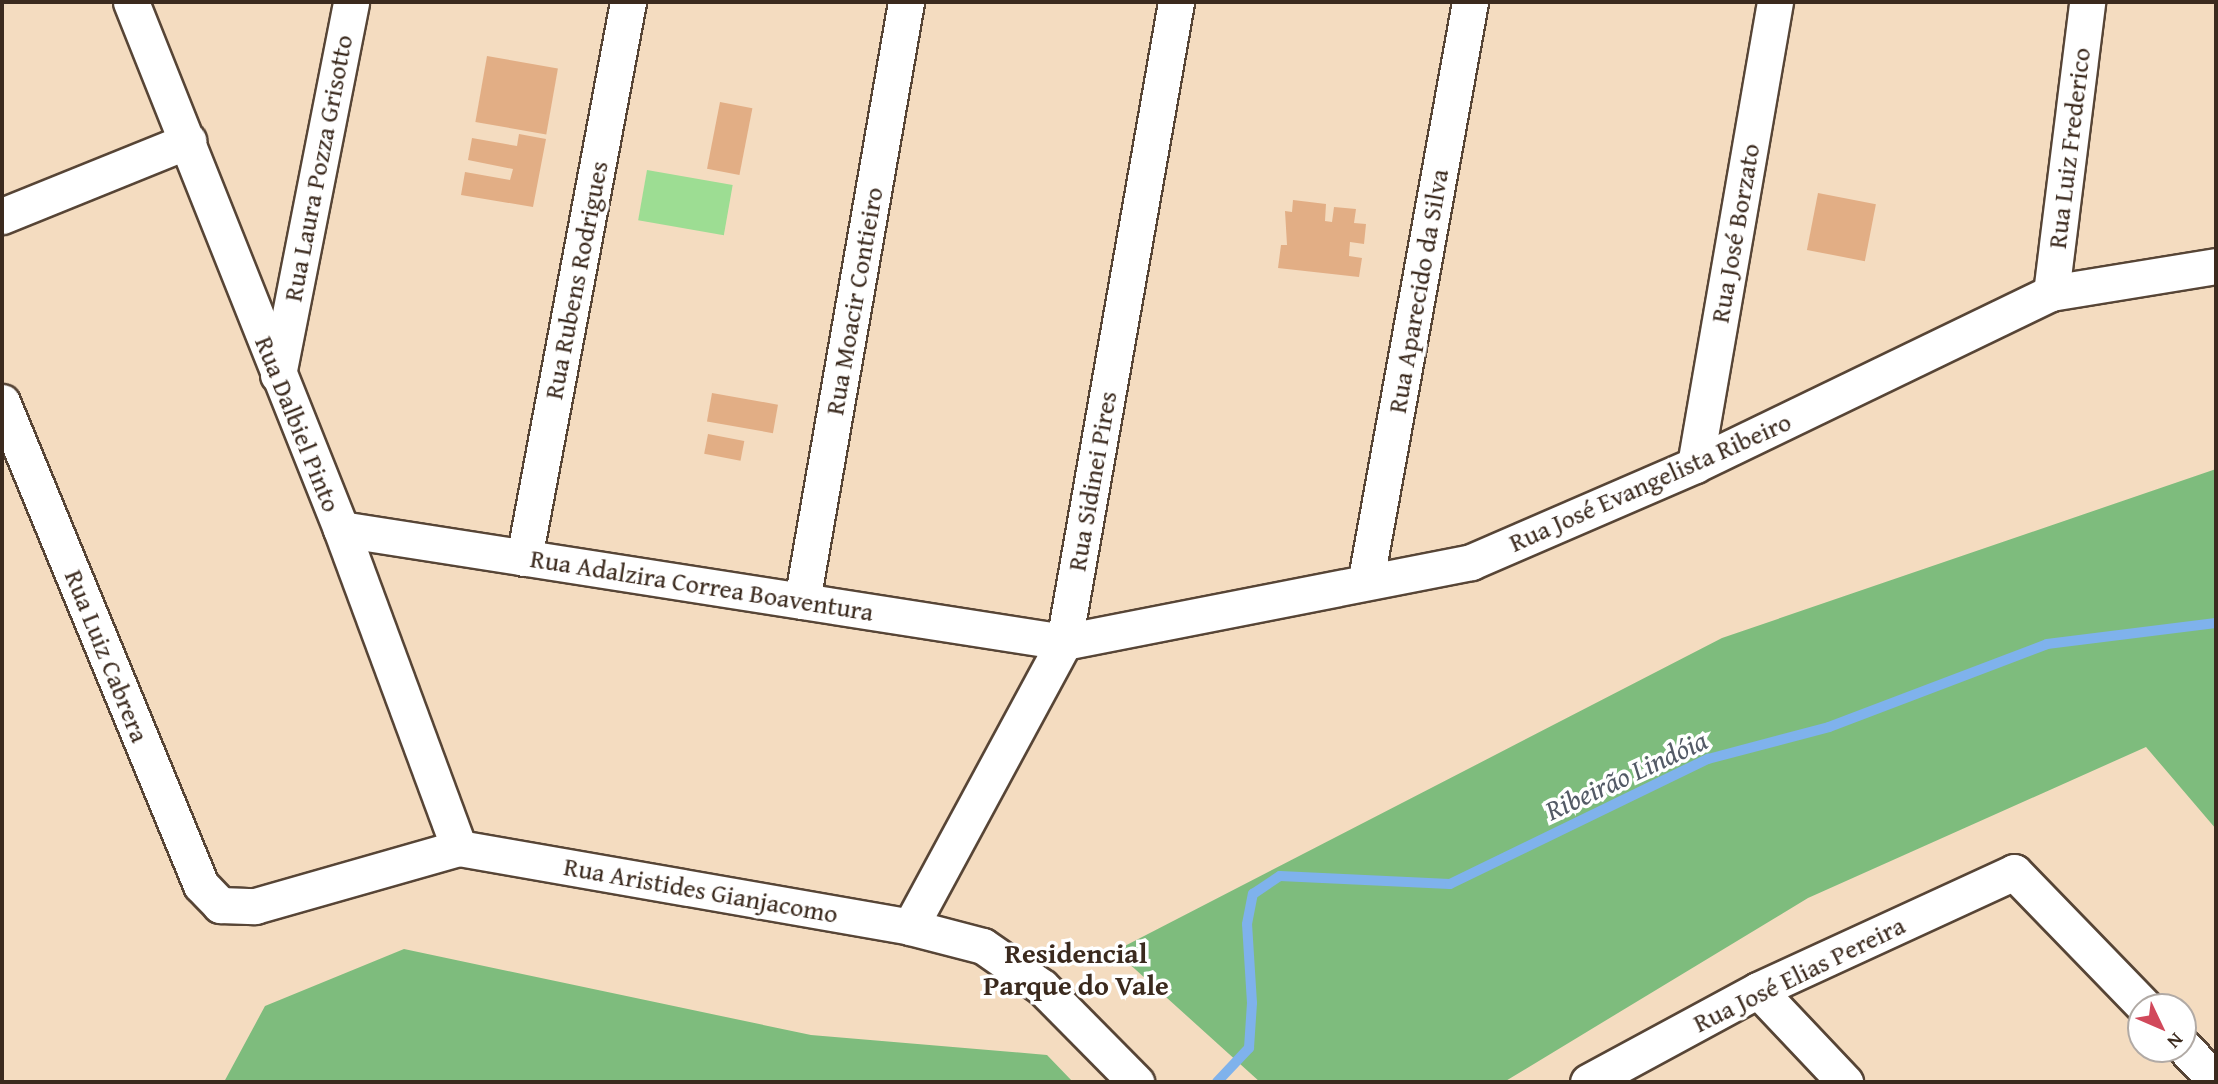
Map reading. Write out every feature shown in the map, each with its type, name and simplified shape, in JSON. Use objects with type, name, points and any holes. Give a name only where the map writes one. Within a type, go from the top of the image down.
[{"type":"street","name":"Rua Dalbiel Pinto","points":[[131,2],[341,529],[459,848]]},
{"type":"street","name":"Rua Laura Pozza Grisotto","points":[[278,375],[351,2]]},
{"type":"street","name":"Rua Rubens Rodrigues","points":[[524,558],[628,2]]},
{"type":"street","name":"Rua Moacir Contieiro","points":[[802,601],[906,2]]},
{"type":"street","name":"Rua Sidinei Pires","points":[[910,927],[1064,642],[1176,2]]},
{"type":"street","name":"Rua Aparecido da Silva","points":[[1366,579],[1471,2]]},
{"type":"street","name":"Rua José Borzato","points":[[1695,465],[1775,2]]},
{"type":"street","name":"Rua Luiz Frederico","points":[[2051,293],[2087,2]]},
{"type":"street","points":[[2,216],[188,141]]},
{"type":"street","name":"Rua José Evangelista Ribeiro","points":[[1064,642],[1366,579],[1471,562],[1695,465],[2051,293],[2216,266]]},
{"type":"street","name":"Rua Luiz Cabrera","points":[[2,402],[201,885],[220,905]]},
{"type":"street","name":"Rua Adalzira Correa Boaventura","points":[[341,529],[1064,642]]},
{"type":"street","name":"Rua Aristides Gianjacomo","points":[[220,905],[256,906],[459,848],[910,927],[982,946],[1042,987],[1136,1082]]},
{"type":"street","name":"Rua José Elias Pereira","points":[[1588,1082],[1758,990],[2014,872],[2131,993]]},
{"type":"street","points":[[1758,990],[1845,1082]]},
{"type":"street","points":[[2197,1061],[2216,1081]]},
{"type":"green space","points":[[647,170],[733,185],[724,235],[638,220]]},
{"type":"green space","points":[[2216,469],[2216,829],[2146,747],[1808,898],[1504,1082],[1260,1082],[1115,951],[1722,638]]},
{"type":"green space","points":[[404,949],[811,1035],[1047,1055],[1073,1082],[224,1082],[265,1006]]},
{"type":"building","points":[[487,56],[558,69],[546,134],[475,122]]},
{"type":"building","points":[[720,102],[752,108],[739,175],[707,169]]},
{"type":"building","points":[[519,134],[546,139],[533,207],[461,195],[465,172],[510,180],[513,169],[468,160],[472,138],[517,146]]},
{"type":"building","points":[[1818,193],[1876,204],[1865,261],[1807,250]]},
{"type":"building","points":[[1293,200],[1326,204],[1325,221],[1332,222],[1334,207],[1356,209],[1354,223],[1366,224],[1364,244],[1350,242],[1349,256],[1362,258],[1359,277],[1278,268],[1281,245],[1287,245],[1285,211],[1292,212]]},
{"type":"building","points":[[712,393],[778,405],[773,433],[707,422]]},
{"type":"building","points":[[708,434],[744,441],[741,461],[704,454]]},
{"type":"waterway","name":"Ribeirão Lindóia","points":[[1217,1082],[1249,1048],[1252,1003],[1247,924],[1253,894],[1280,876],[1450,884],[1708,759],[1829,727],[2047,644],[2216,623]]},
{"type":"district","name":"Residencial Parque do Vale","points":[[1076,969]]}]
